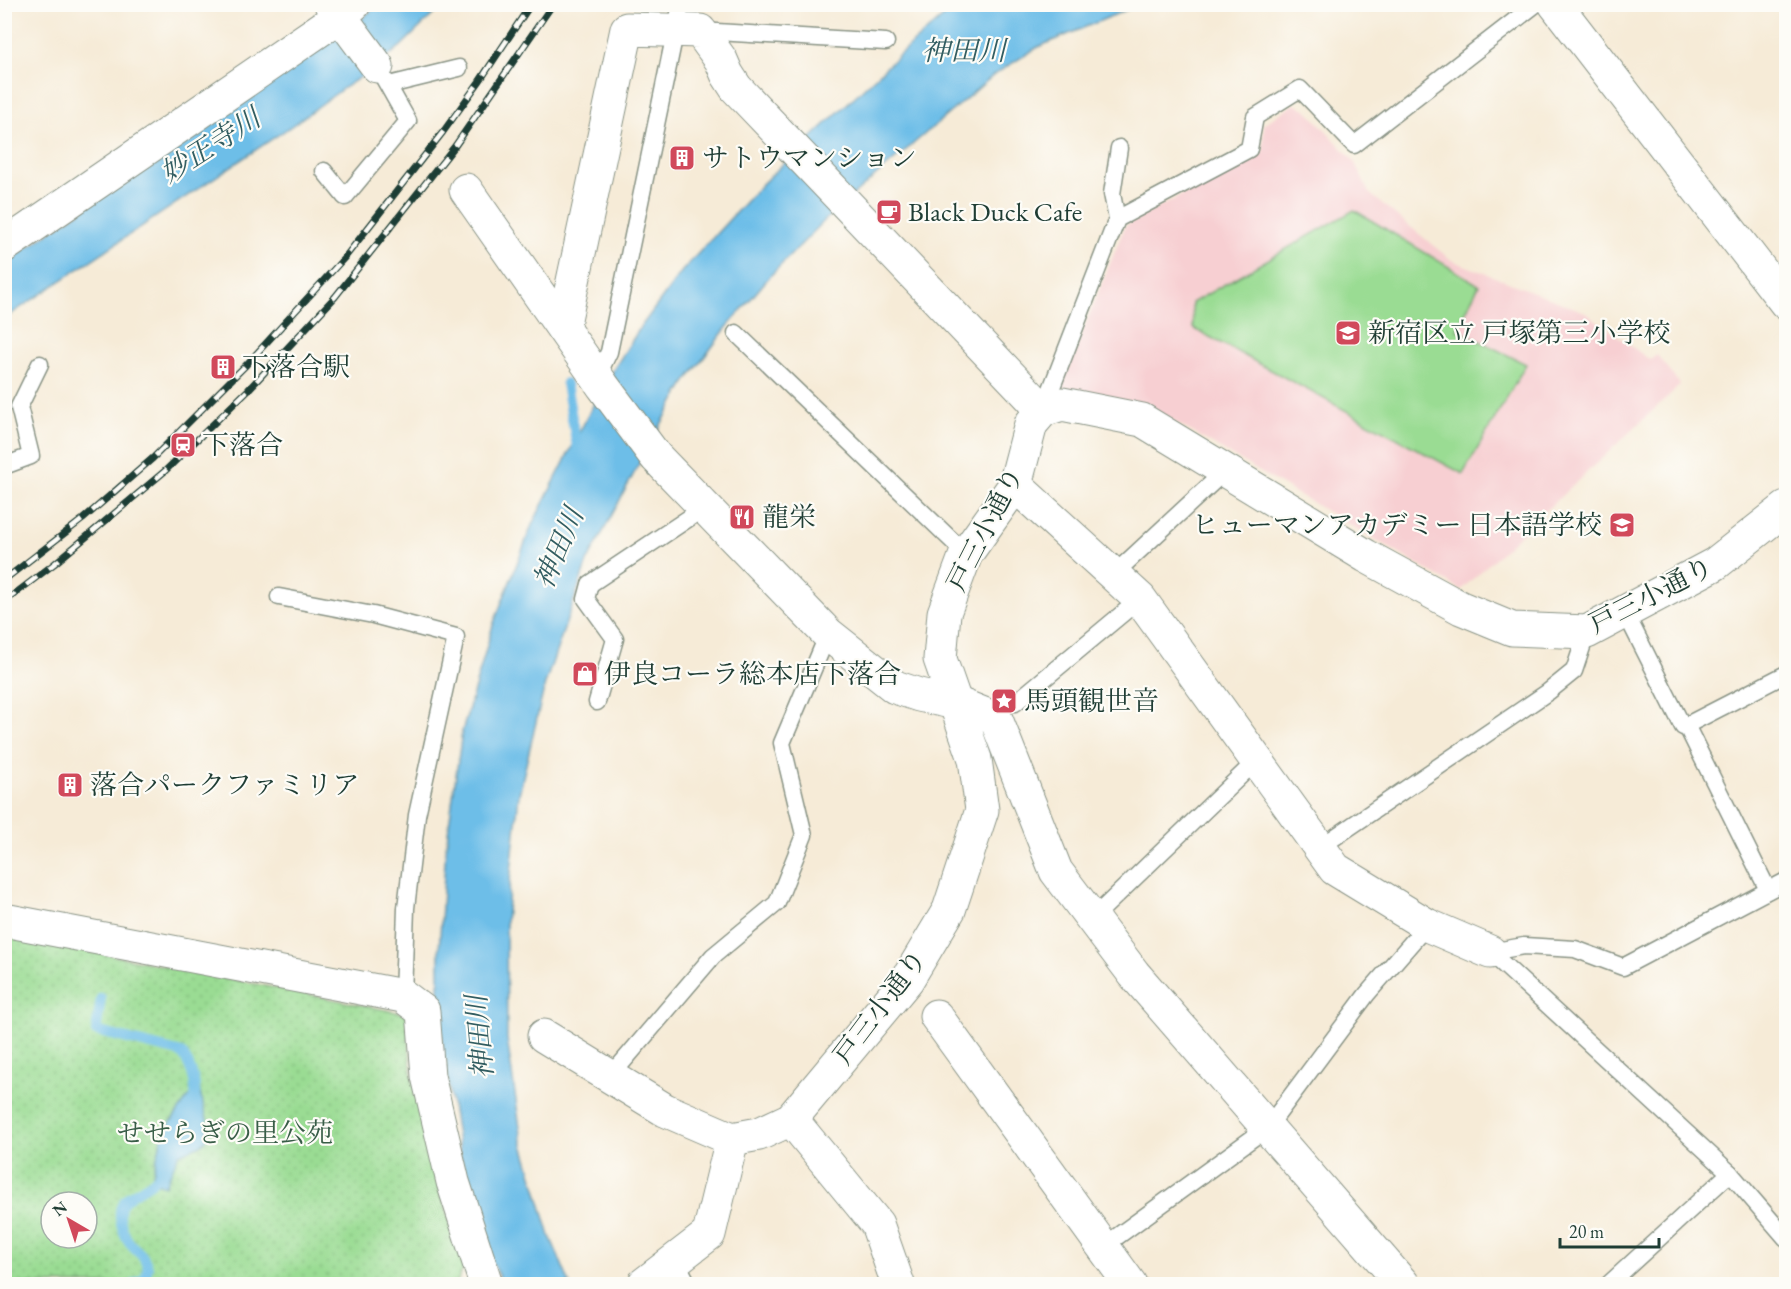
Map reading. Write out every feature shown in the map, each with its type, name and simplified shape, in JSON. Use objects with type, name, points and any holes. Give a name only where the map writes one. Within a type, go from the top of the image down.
[{"type":"street","points":[[1555,4],[1786,303]]},
{"type":"street","points":[[4,246],[344,13],[383,75]]},
{"type":"street","points":[[563,328],[627,29],[686,22],[721,60],[736,88],[843,203],[1043,410]]},
{"type":"street","points":[[466,190],[656,458],[828,634],[895,687],[956,703],[996,719],[1056,871],[1134,974],[1404,1284]]},
{"type":"street","name":"戸三小通り","points":[[791,1119],[907,980],[949,910],[982,810],[975,759],[940,659],[944,613],[966,554],[1014,485],[1031,424],[1043,410],[1062,404],[1142,420],[1366,556],[1461,608],[1512,629],[1587,633],[1716,564],[1786,508]]},
{"type":"street","points":[[1014,485],[1140,599],[1335,869],[1427,925],[1490,952]]},
{"type":"street","points":[[4,920],[403,996],[423,1011],[428,1076],[453,1182],[486,1284]]},
{"type":"street","points":[[936,1016],[1130,1284]]},
{"type":"street","points":[[544,1036],[609,1078],[665,1110],[732,1139],[759,1134],[791,1119],[877,1224],[898,1284]]},
{"type":"street","points":[[644,1284],[682,1273],[709,1234],[732,1139]]},
{"type":"lane","points":[[1117,219],[1250,149],[1255,117],[1300,89],[1354,145],[1536,4]]},
{"type":"lane","points":[[600,381],[609,352],[686,22],[886,42]]},
{"type":"lane","points":[[324,171],[345,197],[408,121],[383,75],[459,68]]},
{"type":"lane","points":[[1043,410],[1117,219],[1112,194],[1119,148]]},
{"type":"lane","points":[[736,333],[966,554]]},
{"type":"lane","points":[[4,466],[31,456],[19,407],[40,364]]},
{"type":"lane","points":[[1114,574],[1226,470]]},
{"type":"lane","points":[[597,702],[615,639],[586,599],[590,584],[704,508]]},
{"type":"lane","points":[[279,597],[373,615],[456,637],[417,815],[406,908],[403,996]]},
{"type":"lane","points":[[1015,703],[1140,599]]},
{"type":"lane","points":[[1625,612],[1683,727],[1786,674]]},
{"type":"lane","points":[[1319,848],[1557,685],[1574,671],[1587,633]]},
{"type":"lane","points":[[609,1078],[713,956],[777,903],[804,835],[782,743],[828,634]]},
{"type":"lane","points":[[1686,725],[1768,890]]},
{"type":"lane","points":[[1092,919],[1257,760]]},
{"type":"lane","points":[[1490,952],[1524,946],[1575,949],[1623,967],[1786,881]]},
{"type":"lane","points":[[1104,1246],[1268,1127],[1367,994],[1427,925]]},
{"type":"lane","points":[[1490,952],[1730,1173],[1786,1238]]},
{"type":"lane","points":[[1610,1284],[1730,1173]]},
{"type":"shaded area","name":"新宿区立 戸塚第三小学校","points":[[1294,104],[1306,109],[1354,161],[1369,193],[1451,260],[1585,312],[1650,360],[1657,355],[1680,385],[1461,590],[1151,408],[1060,388],[1125,226],[1263,151],[1264,124]]},
{"type":"green space","points":[[1354,210],[1479,285],[1457,330],[1526,364],[1463,474],[1193,328],[1192,303]]},
{"type":"green space","name":"せせらぎの里公苑","points":[[4,934],[407,1014],[411,1070],[426,1145],[464,1267],[456,1284],[5,1284]]},
{"type":"water","name":"妙正寺川","points":[[378,5],[443,5],[401,46],[370,71],[5,318],[5,263],[350,28]]},
{"type":"water","name":"神田川","points":[[957,5],[1138,5],[1038,47],[995,74],[831,214],[770,276],[724,331],[685,383],[649,445],[587,562],[545,684],[519,794],[506,921],[507,1039],[522,1141],[550,1236],[570,1284],[503,1284],[490,1257],[460,1154],[443,1050],[439,1004],[439,950],[446,847],[462,732],[493,625],[532,525],[603,386],[640,328],[682,271],[763,183],[900,54]]},
{"type":"water","points":[[199,1089],[208,1123],[207,1139],[201,1145],[179,1154],[165,1186],[156,1183],[153,1173],[163,1133],[187,1099]]},
{"type":"waterway","points":[[566,383],[578,453]]},
{"type":"waterway","points":[[101,998],[96,1031],[182,1053],[193,1077],[194,1104]]},
{"type":"waterway","points":[[135,1284],[145,1278],[148,1267],[142,1255],[126,1237],[120,1221],[120,1209],[131,1195],[157,1178],[163,1168]]},
{"type":"railway","points":[[4,580],[83,519],[153,458],[246,365],[346,256],[443,132],[531,4]]},
{"type":"railway","points":[[4,602],[54,564],[165,471],[248,390],[335,297],[455,146],[553,4]]},
{"type":"place","name":"サトウマンション","points":[[682,158]]},
{"type":"place","name":"Black Duck Cafe","points":[[889,212]]},
{"type":"place","name":"新宿区立 戸塚第三小学校","points":[[1348,333]]},
{"type":"place","name":"下落合駅","points":[[223,367]]},
{"type":"place","name":"下落合","points":[[183,445]]},
{"type":"place","name":"龍栄","points":[[742,517]]},
{"type":"place","name":"ヒューマンアカデミー 日本語学校","points":[[1622,525]]},
{"type":"place","name":"伊良コーラ総本店下落合","points":[[585,674]]},
{"type":"place","name":"馬頭観世音","points":[[1004,701]]},
{"type":"place","name":"落合パークファミリア","points":[[70,785]]}]
